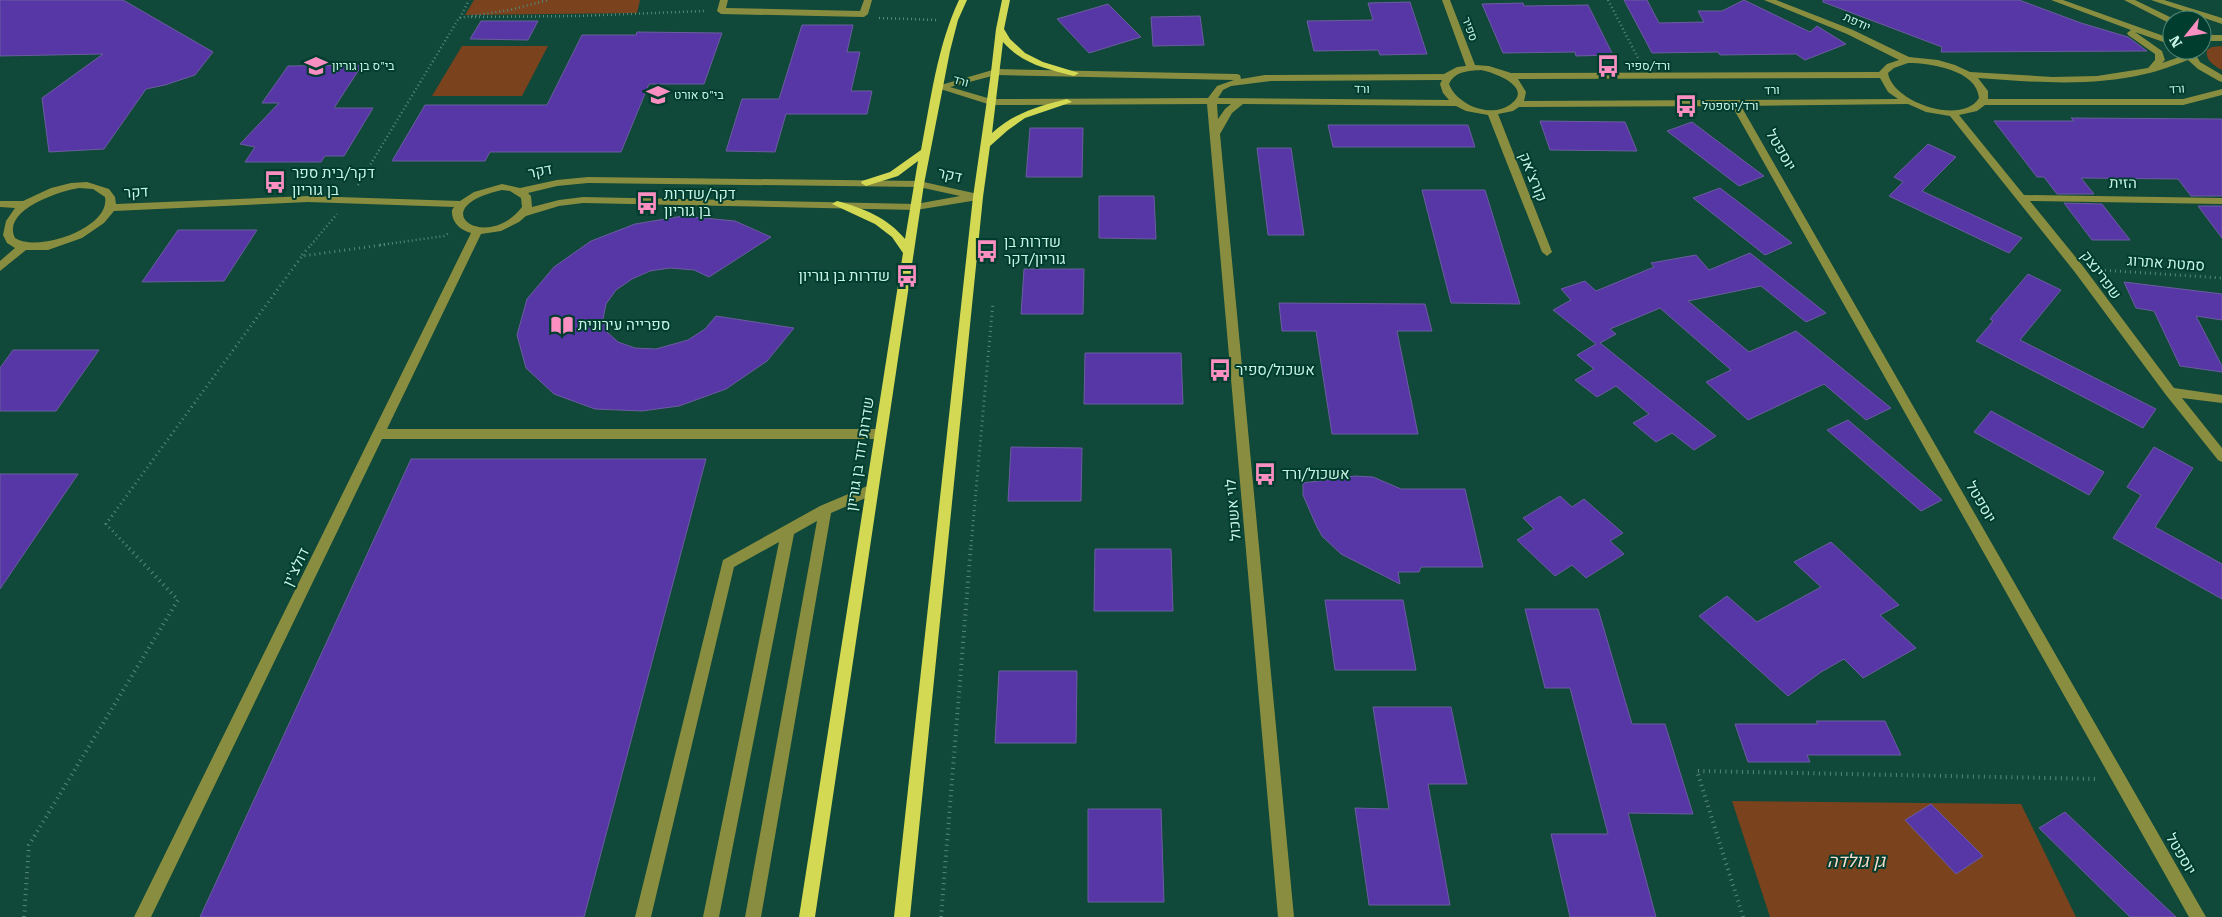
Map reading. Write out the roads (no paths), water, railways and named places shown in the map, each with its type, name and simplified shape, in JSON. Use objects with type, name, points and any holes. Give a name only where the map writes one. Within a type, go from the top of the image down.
[{"type":"main road","name":"שדרות דוד בן גוריון","points":[[807,917],[919,184],[945,52],[954,20],[963,0]]},
{"type":"main road","points":[[902,917],[978,197],[996,72],[1000,29],[1006,0]]},
{"type":"main road","points":[[1000,29],[1008,45],[1024,57],[1074,73]]},
{"type":"main road","points":[[986,146],[1006,124],[1015,118],[1067,102]]},
{"type":"main road","points":[[866,183],[894,174],[927,150]]},
{"type":"main road","points":[[837,204],[860,211],[891,229],[903,241],[909,254]]},
{"type":"street","points":[[724,0],[720,11],[864,14],[868,0]]},
{"type":"street","name":"ספיר","points":[[1446,0],[1471,67]]},
{"type":"street","name":"יודפת","points":[[1768,0],[1850,32],[1907,60]]},
{"type":"street","points":[[2055,0],[2162,38]]},
{"type":"street","points":[[2128,0],[2162,16]]},
{"type":"street","points":[[2155,0],[2222,21]]},
{"type":"street","points":[[2096,15],[2142,39],[2159,53],[2160,60],[2150,71]]},
{"type":"street","points":[[1907,60],[1938,63],[1967,75],[1981,88],[1983,102],[1978,108],[1953,114],[1920,108],[1906,102],[1885,84],[1883,75],[1887,67],[1895,62],[1907,60]]},
{"type":"street","name":"ורד","points":[[1967,75],[2059,80],[2102,79],[2150,71],[2174,60]]},
{"type":"street","points":[[2194,60],[2197,64],[2222,79]]},
{"type":"street","points":[[1456,103],[1444,90],[1444,83],[1447,76],[1461,69],[1471,67]]},
{"type":"street","name":"ורד","points":[[1471,67],[1491,69],[1510,76],[1883,75]]},
{"type":"street","name":"ורד","points":[[939,87],[996,72],[1271,78],[1447,76]]},
{"type":"street","points":[[1510,76],[1522,90],[1522,97],[1518,104]]},
{"type":"street","points":[[1212,101],[1216,90],[1224,85],[1271,78]]},
{"type":"street","name":"ורד","points":[[939,87],[991,102],[1241,101],[1456,103],[1473,110],[1492,112],[1502,111],[1518,104],[1906,102]]},
{"type":"street","name":"ורד","points":[[1983,102],[2183,102],[2222,92]]},
{"type":"street","name":"לוי אשכול","points":[[1212,101],[1286,917]]},
{"type":"street","points":[[1216,132],[1228,111],[1241,101]]},
{"type":"street","points":[[2183,102],[2222,102]]},
{"type":"street","name":"יוספטל","points":[[1735,103],[2198,917]]},
{"type":"street","name":"קורצ'אק","points":[[1492,112],[1547,252]]},
{"type":"street","name":"שפרינצק","points":[[1953,114],[2078,268],[2170,392],[2222,457]]},
{"type":"street","name":"דקר","points":[[110,208],[308,199],[462,204],[469,198],[490,188],[512,188],[521,191],[557,183],[588,180],[919,184],[978,197]]},
{"type":"street","points":[[87,186],[99,188],[108,192],[112,200],[110,208],[103,219],[75,237],[39,247],[24,246],[12,242],[6,234],[6,225],[13,214],[25,204],[56,190],[87,186]]},
{"type":"street","points":[[521,191],[528,201],[524,213]]},
{"type":"street","name":"דקר","points":[[478,230],[504,226],[524,213],[559,202],[583,200],[916,207],[978,197]]},
{"type":"street","name":"הזית","points":[[2023,198],[2222,201]]},
{"type":"street","points":[[0,204],[25,204]]},
{"type":"street","points":[[462,204],[458,211],[458,218],[462,224],[478,230]]},
{"type":"street","name":"דולצ'ין","points":[[142,917],[478,230]]},
{"type":"street","points":[[0,267],[24,246]]},
{"type":"street","points":[[2170,392],[2222,399]]},
{"type":"street","points":[[379,434],[880,434]]},
{"type":"street","points":[[644,917],[728,564],[825,510],[872,489]]},
{"type":"street","points":[[753,917],[825,510]]},
{"type":"street","points":[[711,917],[788,530]]},
{"type":"place","name":"בי\"ס בן גוריון","points":[[316,66]]},
{"type":"place","name":"ורד/ספיר","points":[[1608,66]]},
{"type":"place","name":"בי\"ס אורט","points":[[658,95]]},
{"type":"place","name":"ורד/יוספטל","points":[[1686,106]]},
{"type":"place","name":"דקר/בית ספר בן גוריון","points":[[275,182]]},
{"type":"place","name":"דקר/שדרות בן גוריון","points":[[647,203]]},
{"type":"place","name":"שדרות בן גוריון/דקר","points":[[987,251]]},
{"type":"place","name":"שדרות בן גוריון","points":[[907,276]]},
{"type":"place","name":"ספרייה עירונית","points":[[562,325]]},
{"type":"place","name":"אשכול/ספיר","points":[[1220,370]]},
{"type":"place","name":"אשכול/ורד","points":[[1265,474]]},
{"type":"park label","name":"גן גולדה","points":[[1856,860]]}]
